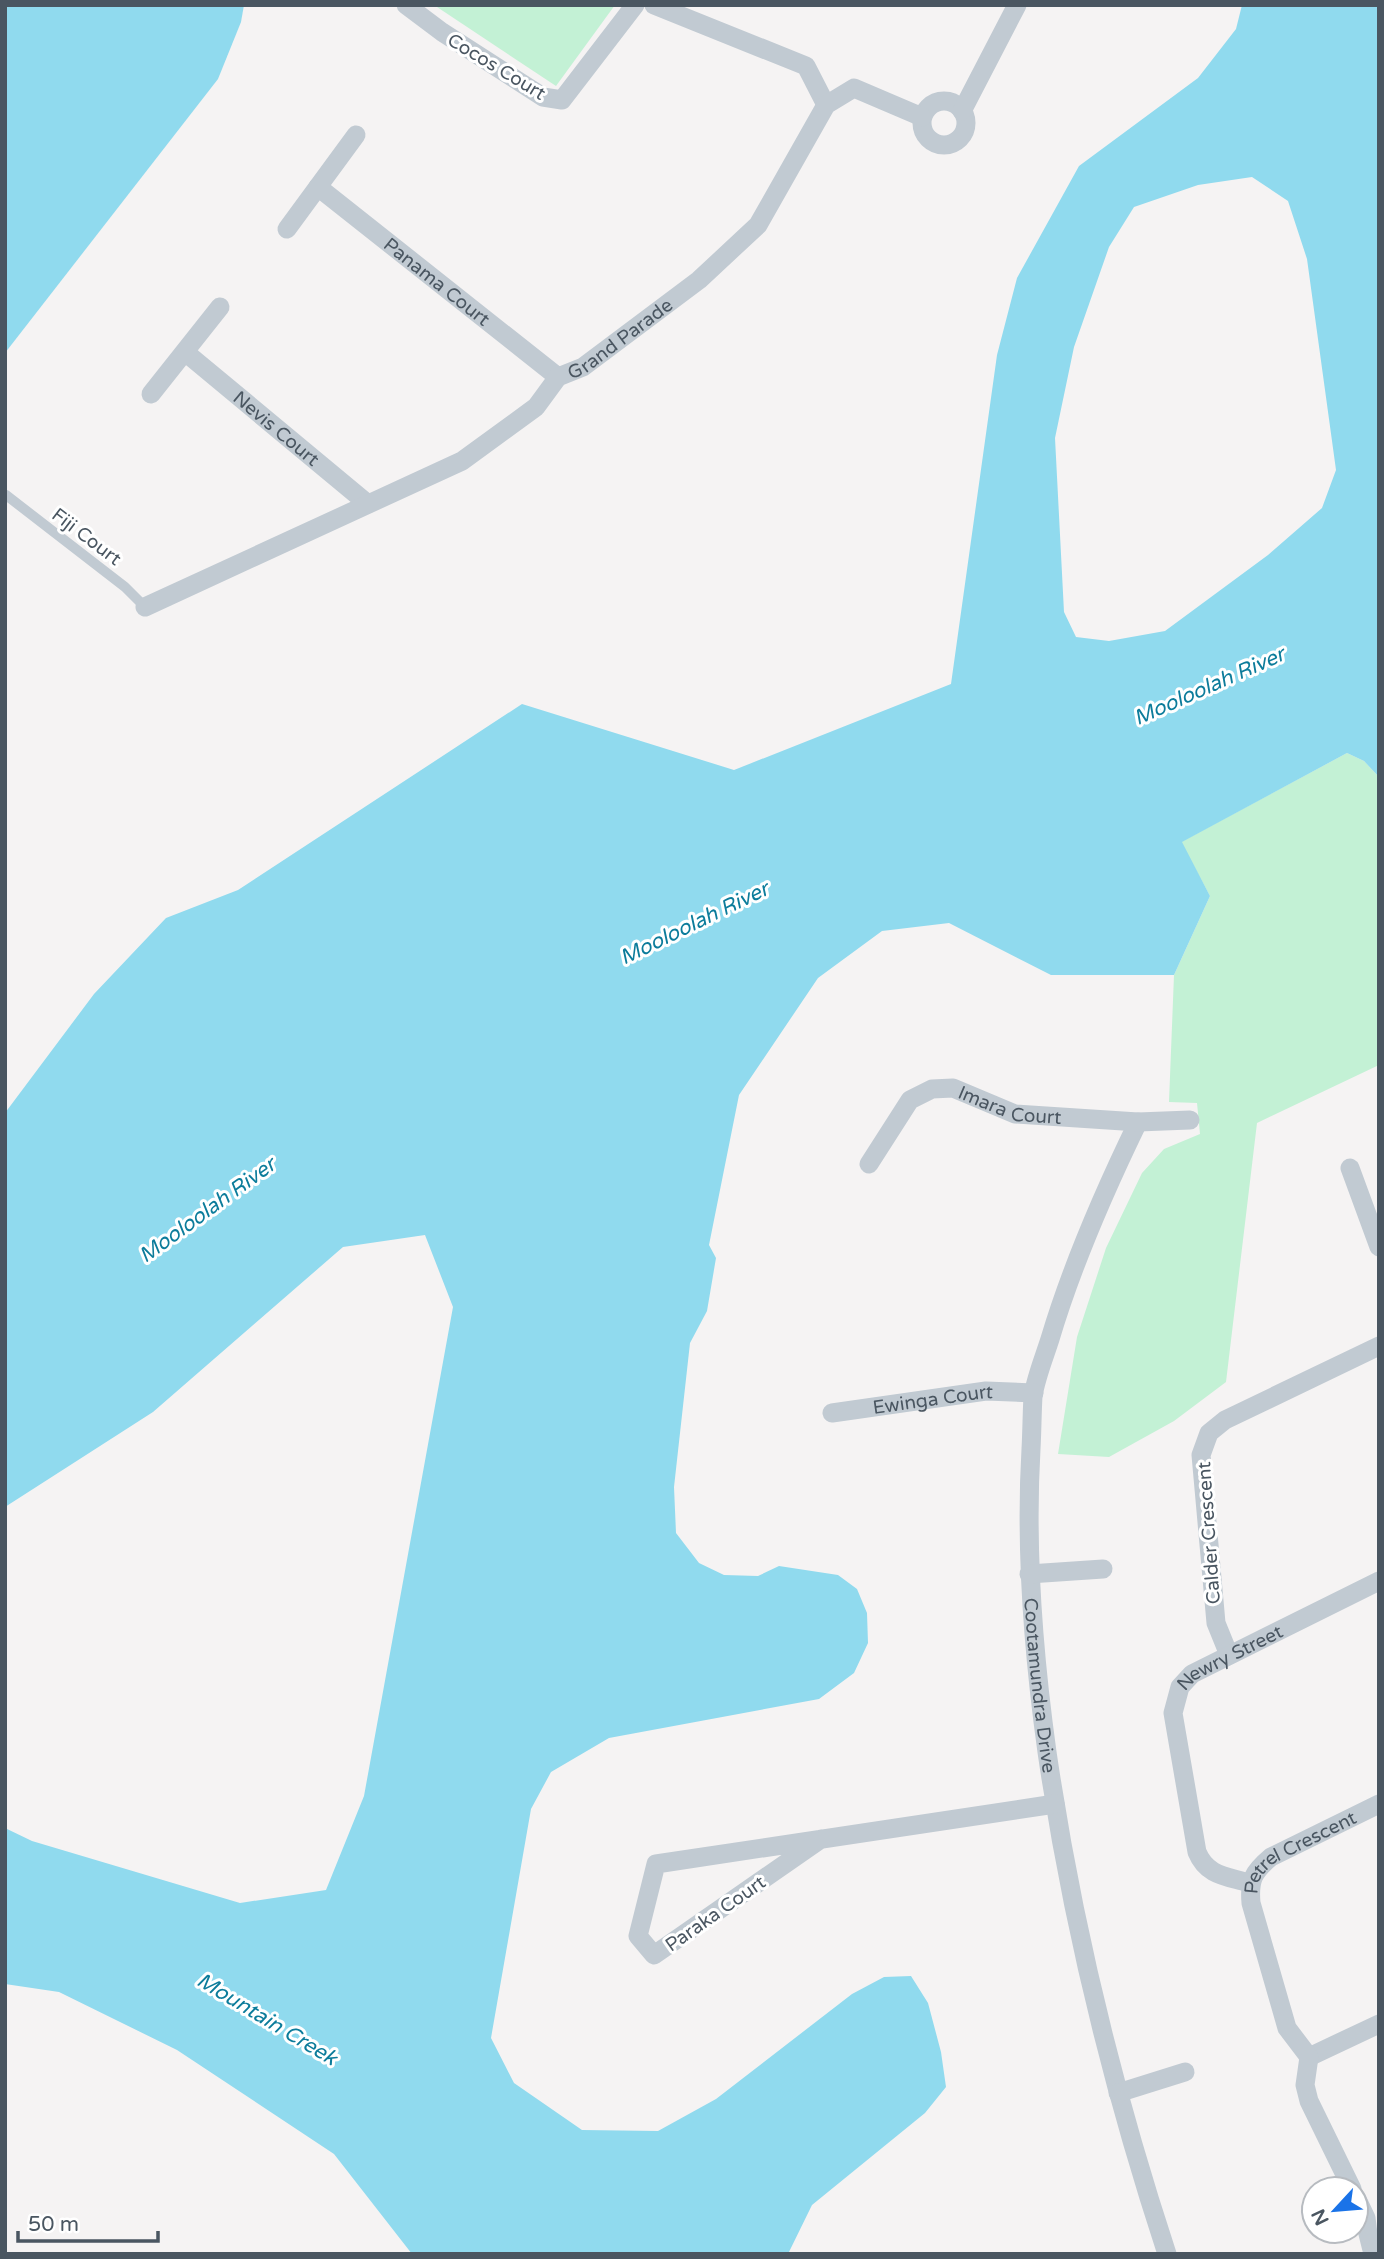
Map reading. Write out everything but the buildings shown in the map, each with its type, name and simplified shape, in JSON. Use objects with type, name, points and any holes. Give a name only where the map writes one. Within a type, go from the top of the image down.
[{"type":"street","name":"Cocos Court","points":[[406,5],[442,32],[543,97],[562,100],[635,5]]},
{"type":"street","points":[[653,5],[806,66],[826,106]]},
{"type":"street","points":[[962,111],[1017,5]]},
{"type":"street","name":"Grand Parade","points":[[145,607],[462,461],[536,407],[558,377],[583,367],[678,296],[758,225],[826,106],[854,88],[922,117]]},
{"type":"street","points":[[934,103],[953,103],[962,111],[965,118],[964,132],[958,140],[944,145],[931,142],[925,136],[921,125],[922,117],[934,103]]},
{"type":"street","points":[[287,229],[356,135]]},
{"type":"street","name":"Panama Court","points":[[318,187],[558,377]]},
{"type":"street","points":[[152,394],[220,307]]},
{"type":"street","name":"Nevis Court","points":[[185,352],[368,504]]},
{"type":"street","name":"Imara Court","points":[[869,1164],[910,1100],[932,1089],[953,1088],[1015,1114],[1138,1122],[1190,1120]]},
{"type":"street","name":"Cootamundra Drive","points":[[1138,1122],[1111,1178],[1058,1311],[1034,1393],[1028,1496],[1029,1574],[1034,1644],[1065,1869],[1088,1979],[1135,2158],[1167,2254]]},
{"type":"street","points":[[1350,1168],[1379,1247]]},
{"type":"street","name":"Calder Crescent","points":[[1229,1655],[1216,1623],[1210,1560],[1201,1455],[1209,1433],[1225,1420],[1379,1346]]},
{"type":"street","name":"Ewinga Court","points":[[832,1413],[986,1391],[1034,1393]]},
{"type":"street","points":[[1029,1574],[1103,1569]]},
{"type":"street","name":"Newry Street","points":[[1249,1883],[1212,1872],[1202,1864],[1197,1852],[1173,1713],[1180,1688],[1192,1674],[1379,1581]]},
{"type":"street","name":"Paraka Court","points":[[821,1839],[654,1955],[638,1936],[656,1864],[821,1839],[1055,1804]]},
{"type":"street","name":"Petrel Crescent","points":[[1309,2057],[1287,2028],[1251,1903],[1249,1883],[1271,1857],[1379,1804]]},
{"type":"street","points":[[1345,2175],[1309,2101],[1305,2085],[1309,2057],[1379,2024]]},
{"type":"street","points":[[1118,2093],[1185,2072]]},
{"type":"lane","name":"Fiji Court","points":[[6,495],[125,587],[145,607]]},
{"type":"green space","points":[[434,5],[615,5],[556,86]]},
{"type":"green space","points":[[1347,753],[1364,761],[1379,777],[1379,1065],[1257,1123],[1226,1382],[1174,1421],[1109,1457],[1058,1454],[1077,1337],[1106,1248],[1142,1173],[1164,1149],[1200,1134],[1197,1103],[1169,1102],[1174,975],[1210,896],[1181,842]]},
{"type":"water","points":[[5,5],[244,5],[241,22],[218,79],[5,353]]},
{"type":"water","points":[[1242,5],[1379,5],[1379,777],[1364,761],[1347,753],[1182,842],[1210,896],[1174,975],[1051,975],[949,923],[882,931],[818,978],[739,1095],[709,1245],[716,1258],[707,1311],[690,1343],[674,1487],[676,1533],[699,1563],[724,1575],[758,1576],[779,1566],[838,1575],[857,1589],[867,1613],[868,1643],[854,1673],[819,1699],[609,1738],[551,1772],[531,1809],[491,2038],[514,2083],[582,2130],[658,2131],[716,2099],[852,1994],[884,1977],[911,1976],[928,2003],[941,2052],[946,2087],[925,2113],[812,2205],[788,2254],[412,2254],[334,2154],[177,2050],[59,1992],[5,1984],[5,1828],[32,1841],[240,1903],[326,1890],[364,1796],[453,1307],[425,1235],[343,1247],[153,1412],[5,1507],[5,1113],[94,994],[166,918],[238,890],[522,704],[734,770],[951,684],[997,355],[1017,278],[1079,166],[1198,78],[1236,29]],"holes":[[[1252,177],[1288,201],[1307,259],[1336,470],[1322,508],[1268,555],[1165,631],[1109,641],[1076,637],[1064,612],[1055,438],[1074,347],[1109,247],[1134,207],[1198,185]]]},
{"type":"water label","name":"Mooloolah River","points":[[1209,686]]},
{"type":"water label","name":"Mooloolah River","points":[[694,923]]},
{"type":"water label","name":"Mooloolah River","points":[[207,1210]]},
{"type":"water label","name":"Mountain Creek","points":[[267,2019]]}]
